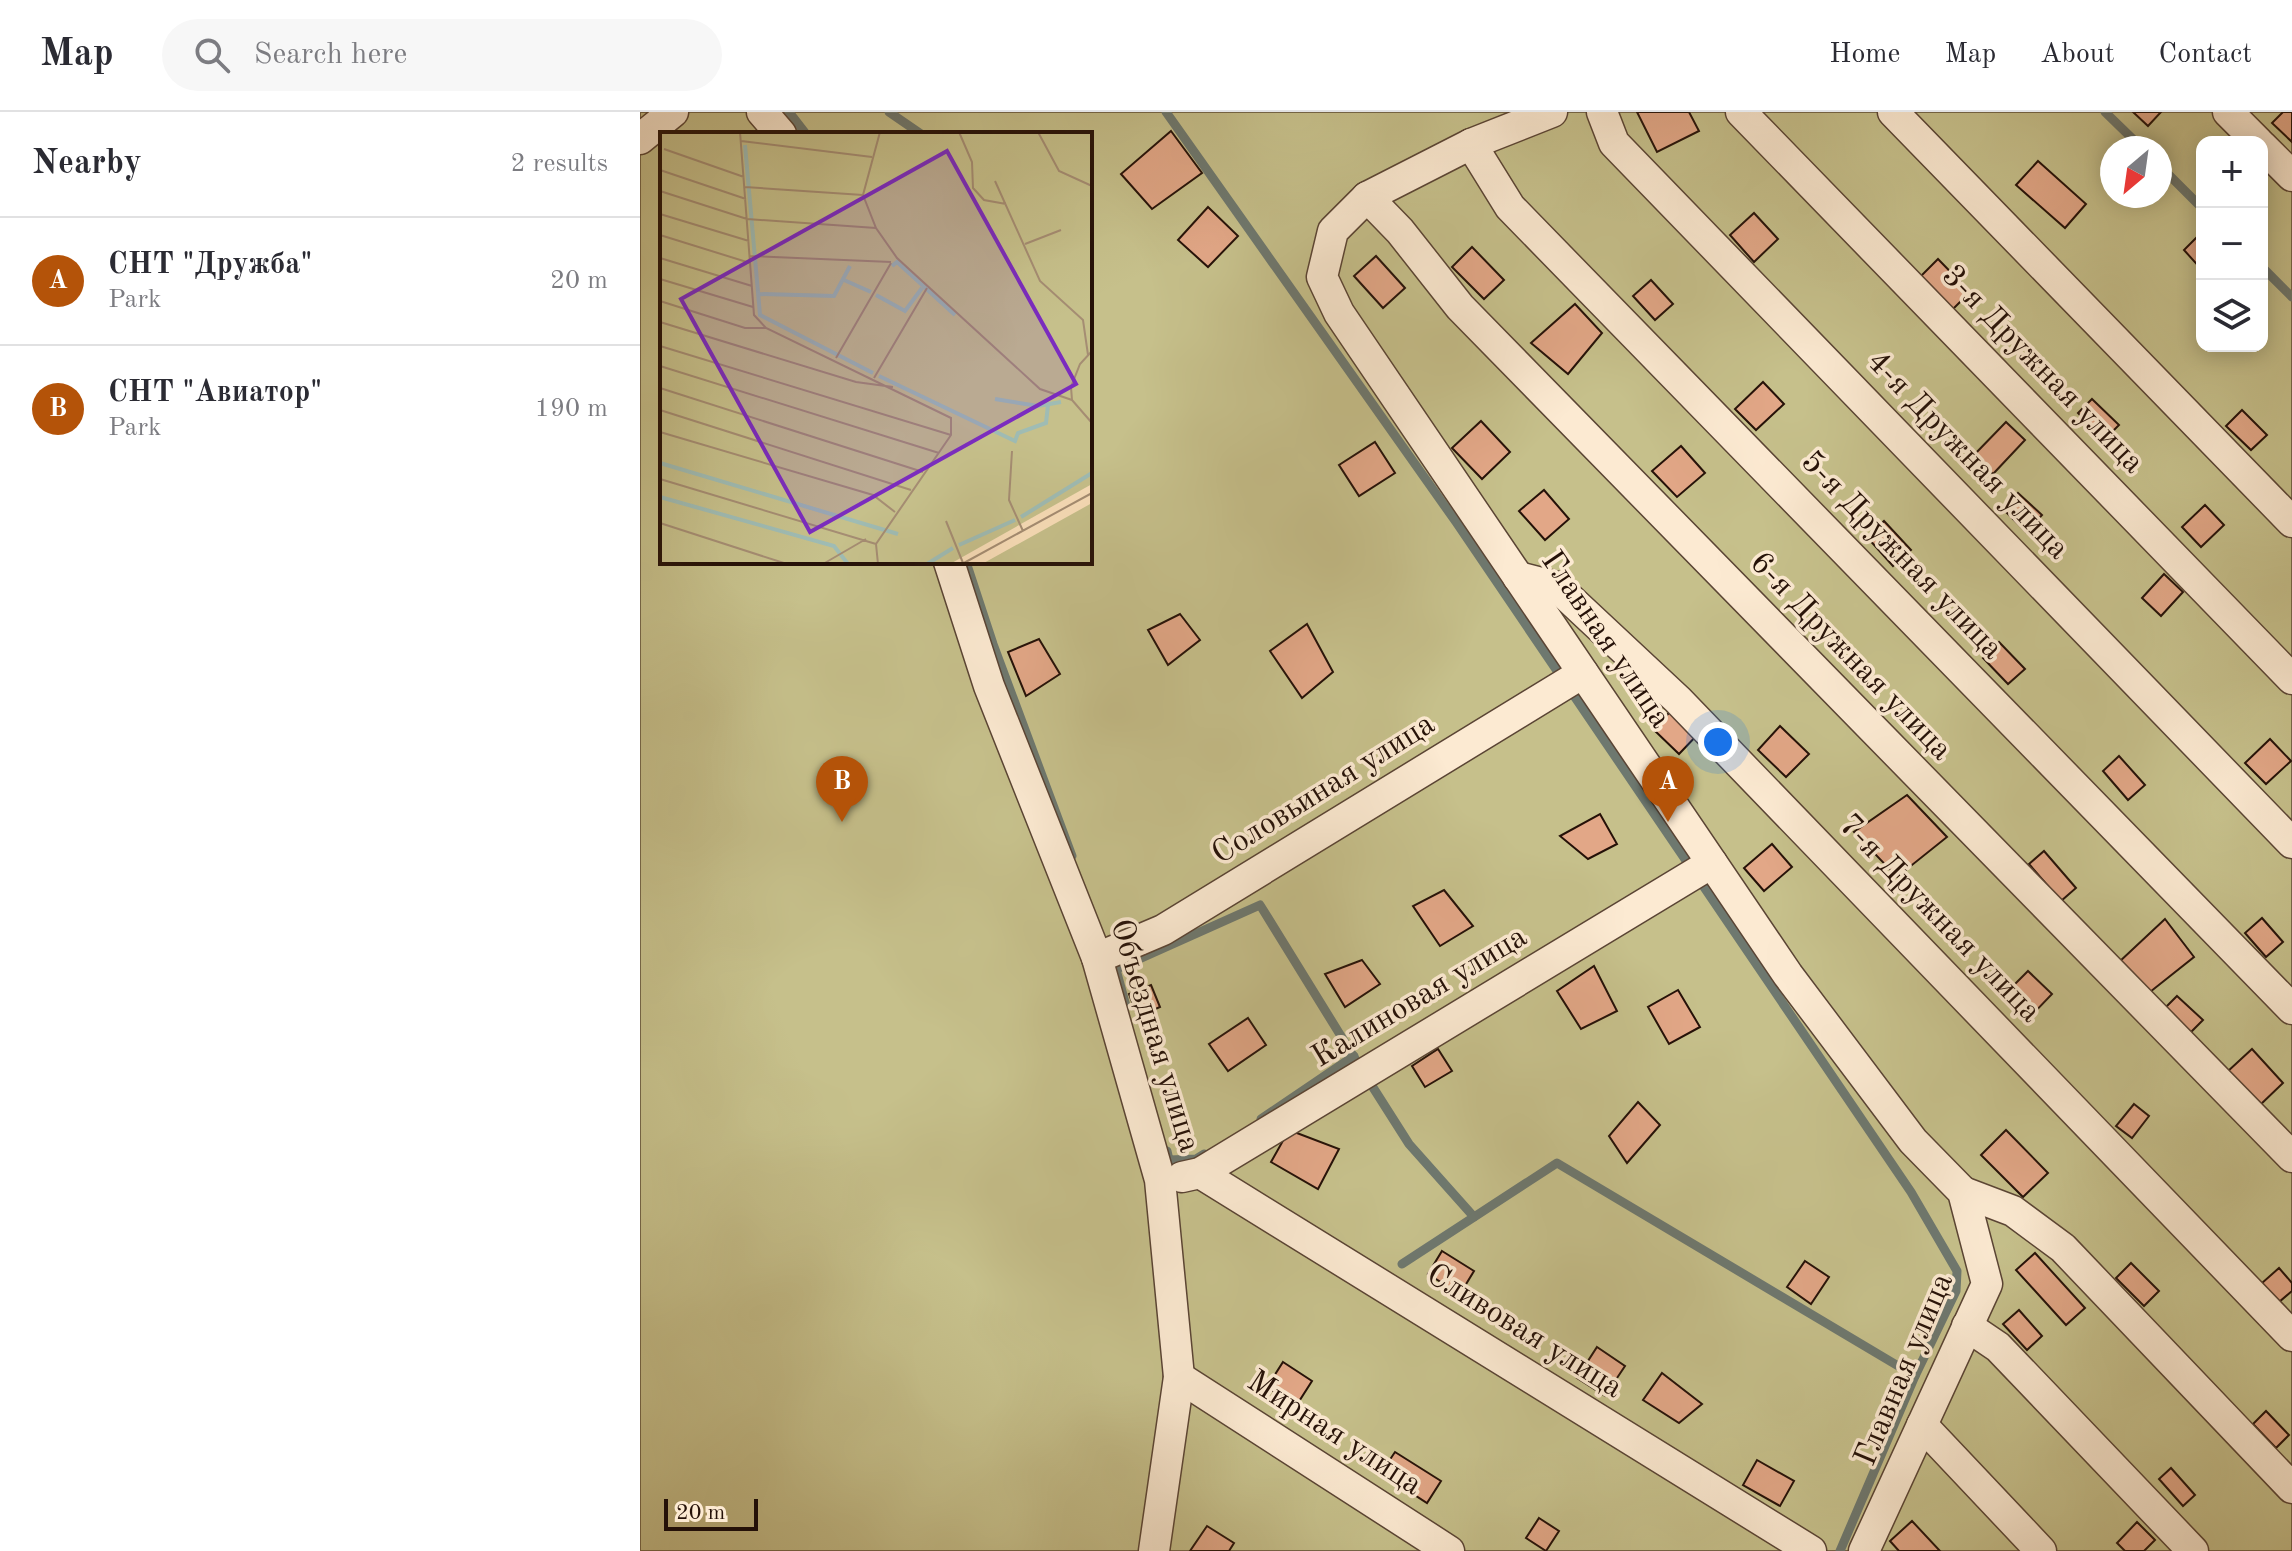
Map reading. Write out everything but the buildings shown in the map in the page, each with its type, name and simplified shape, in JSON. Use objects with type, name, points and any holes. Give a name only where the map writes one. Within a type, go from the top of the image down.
[{"type":"lane","points":[[640,139],[673,112]]},
{"type":"lane","points":[[762,112],[779,132]]},
{"type":"lane","name":"Главная улица","points":[[1552,112],[1471,144],[1367,197],[1333,231],[1322,277],[1339,313],[1788,975],[1903,1128],[1963,1192],[1987,1284],[1869,1548]]},
{"type":"lane","name":"4-я Дружная улица","points":[[1602,112],[1614,143],[2292,843]]},
{"type":"lane","name":"3-я Дружная улица","points":[[1741,112],[2292,679]]},
{"type":"lane","points":[[1893,112],[2292,522]]},
{"type":"lane","points":[[2228,112],[2252,136]]},
{"type":"lane","name":"5-я Дружная улица","points":[[1471,144],[1510,207],[2292,1009]]},
{"type":"lane","points":[[2268,152],[2292,176]]},
{"type":"lane","name":"6-я Дружная улица","points":[[1367,197],[1400,231],[1471,318],[2292,1157]]},
{"type":"lane","name":"Объездная улица","points":[[950,564],[989,686],[1097,958],[1160,1180],[1179,1377],[1154,1551]]},
{"type":"lane","name":"7-я Дружная улица","points":[[1518,577],[1557,587],[1678,700],[2292,1336]]},
{"type":"lane","name":"Соловьиная улица","points":[[1097,958],[1163,930],[1583,673]]},
{"type":"lane","name":"Калиновая улица","points":[[1160,1180],[1200,1173],[1712,863]]},
{"type":"lane","name":"Сливовая улица","points":[[1200,1173],[1811,1551]]},
{"type":"lane","points":[[1963,1192],[2013,1211],[2063,1248],[2292,1488]]},
{"type":"lane","points":[[1967,1326],[1998,1347],[2193,1551]]},
{"type":"lane","name":"Мирная улица","points":[[1179,1377],[1449,1551]]},
{"type":"lane","points":[[1922,1425],[2041,1551]]},
{"type":"shaded area","points":[[640,112],[2292,112],[2292,1551],[640,1551]]},
{"type":"waterway","points":[[789,112],[804,132]]},
{"type":"waterway","points":[[889,112],[918,132]]},
{"type":"waterway","points":[[1166,112],[1456,522],[1911,1192],[1957,1271],[1956,1291],[1915,1376],[1840,1551]]},
{"type":"waterway","points":[[2105,112],[2130,136]]},
{"type":"waterway","points":[[2172,178],[2196,202]]},
{"type":"waterway","points":[[2268,273],[2292,297]]},
{"type":"waterway","points":[[967,564],[1072,856]]},
{"type":"waterway","points":[[1117,969],[1260,905],[1357,1062]]},
{"type":"waterway","points":[[1112,955],[1126,1006]]},
{"type":"waterway","points":[[1261,1119],[1354,1056]]},
{"type":"waterway","points":[[1367,1078],[1409,1144],[1474,1217]]},
{"type":"waterway","points":[[1167,1151],[1169,1160],[1196,1159],[1204,1154]]},
{"type":"waterway","points":[[1402,1264],[1557,1163],[1915,1376]]},
{"type":"place","name":"СНТ \"Авиатор\"","points":[[842,822]]},
{"type":"place","name":"СНТ \"Дружба\"","points":[[1668,822]]}]
